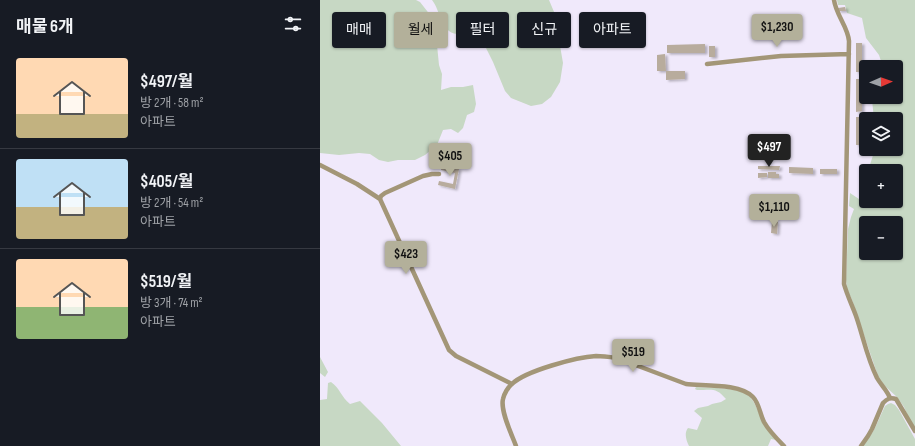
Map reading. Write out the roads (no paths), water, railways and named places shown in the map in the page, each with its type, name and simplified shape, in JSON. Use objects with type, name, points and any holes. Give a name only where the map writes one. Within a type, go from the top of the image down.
[{"type":"street","points":[[834,0],[837,13],[849,35],[844,284],[873,369],[878,379],[888,392],[890,398]]},
{"type":"street","points":[[707,64],[782,56],[849,54]]},
{"type":"street","points":[[320,165],[357,184],[380,200],[449,350],[456,356],[512,384]]},
{"type":"street","points":[[380,200],[385,193],[423,176],[439,174]]},
{"type":"street","points":[[516,446],[502,403],[505,393],[512,384],[522,377],[538,370],[597,356],[617,358],[686,384],[719,386],[747,392],[756,402],[765,423],[784,446]]},
{"type":"street","points":[[861,446],[872,429],[883,403],[890,398],[896,399],[915,431]]}]
